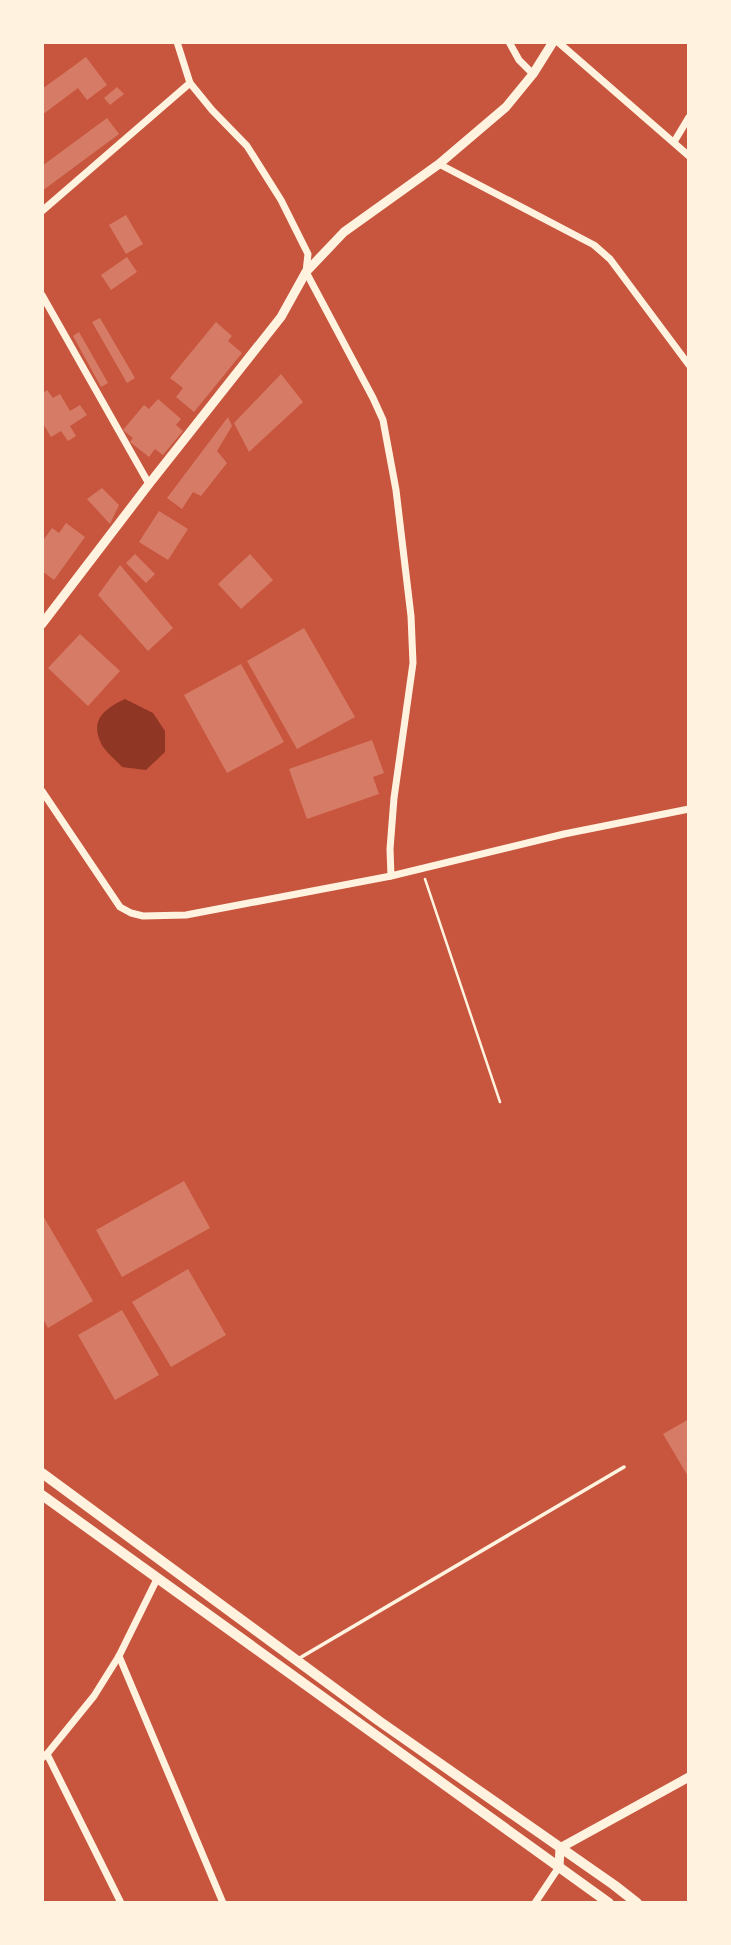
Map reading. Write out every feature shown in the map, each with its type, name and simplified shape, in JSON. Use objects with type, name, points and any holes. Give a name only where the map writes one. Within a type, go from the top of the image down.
[{"type":"main road","points":[[42,1473],[296,1660],[637,1903]]},
{"type":"main road","points":[[42,1495],[609,1903]]},
{"type":"street","points":[[177,42],[190,83],[247,146],[281,200],[308,254],[306,272],[383,420],[408,577],[413,663],[394,798],[391,876]]},
{"type":"street","points":[[509,42],[519,60],[533,74]]},
{"type":"street","points":[[42,624],[281,317],[306,272],[344,233],[439,164],[506,107],[555,42],[689,156]]},
{"type":"street","points":[[42,211],[190,83]]},
{"type":"street","points":[[674,142],[689,117]]},
{"type":"street","points":[[439,164],[594,245],[610,259],[689,365]]},
{"type":"street","points":[[42,295],[149,484]]},
{"type":"street","points":[[42,791],[120,907],[143,916],[186,915],[391,876],[564,834],[689,809]]},
{"type":"street","points":[[121,1903],[45,1756],[94,1696],[119,1656],[157,1579]]},
{"type":"street","points":[[119,1656],[223,1903]]},
{"type":"street","points":[[535,1903],[559,1867],[560,1848],[689,1777]]},
{"type":"lane","points":[[296,1660],[624,1467]]},
{"type":"path","points":[[422,869],[500,1102]]},
{"type":"shaded area","points":[[125,699],[153,713],[165,731],[165,752],[146,770],[122,767],[100,741],[97,726],[102,714]]},
{"type":"building","points":[[86,57],[107,85],[87,100],[78,88],[42,115],[42,89]]},
{"type":"building","points":[[117,87],[124,94],[110,105],[104,98]]},
{"type":"building","points":[[107,118],[119,134],[42,191],[42,166]]},
{"type":"building","points":[[126,215],[143,244],[126,254],[109,225]]},
{"type":"building","points":[[127,257],[137,272],[111,290],[101,275]]},
{"type":"building","points":[[100,318],[135,378],[127,383],[92,322]]},
{"type":"building","points":[[216,322],[232,336],[228,341],[242,353],[194,412],[176,397],[183,388],[170,378]]},
{"type":"building","points":[[79,332],[108,383],[101,387],[73,336]]},
{"type":"building","points":[[281,374],[303,402],[249,452],[234,423]]},
{"type":"building","points":[[47,390],[53,398],[60,394],[70,411],[80,405],[87,415],[70,426],[76,436],[68,441],[61,431],[51,437],[42,422],[42,394]]},
{"type":"building","points":[[158,399],[181,419],[176,425],[183,431],[163,455],[155,449],[149,457],[130,442],[133,438],[123,430],[144,405],[149,409]]},
{"type":"building","points":[[228,417],[232,426],[217,451],[227,463],[201,496],[193,492],[182,509],[167,498]]},
{"type":"building","points":[[102,488],[119,505],[110,524],[87,499]]},
{"type":"building","points":[[159,511],[188,529],[168,560],[139,542]]},
{"type":"building","points":[[66,523],[85,537],[54,580],[42,571],[42,542],[52,528],[59,533]]},
{"type":"building","points":[[135,554],[155,574],[146,583],[126,563]]},
{"type":"building","points":[[250,554],[273,580],[241,609],[218,584]]},
{"type":"building","points":[[120,565],[173,628],[148,651],[98,595]]},
{"type":"building","points":[[304,628],[355,717],[297,749],[247,661]]},
{"type":"building","points":[[80,634],[120,671],[88,706],[48,668]]},
{"type":"building","points":[[241,664],[284,742],[227,773],[184,695]]},
{"type":"building","points":[[372,740],[384,773],[373,777],[379,794],[307,819],[289,769]]},
{"type":"building","points":[[184,1181],[210,1228],[122,1277],[96,1230]]},
{"type":"building","points":[[42,1214],[93,1301],[48,1328],[42,1317]]},
{"type":"building","points":[[188,1269],[226,1335],[171,1367],[132,1302]]},
{"type":"building","points":[[122,1310],[159,1375],[115,1400],[78,1335]]},
{"type":"building","points":[[689,1419],[689,1478],[663,1434]]}]
